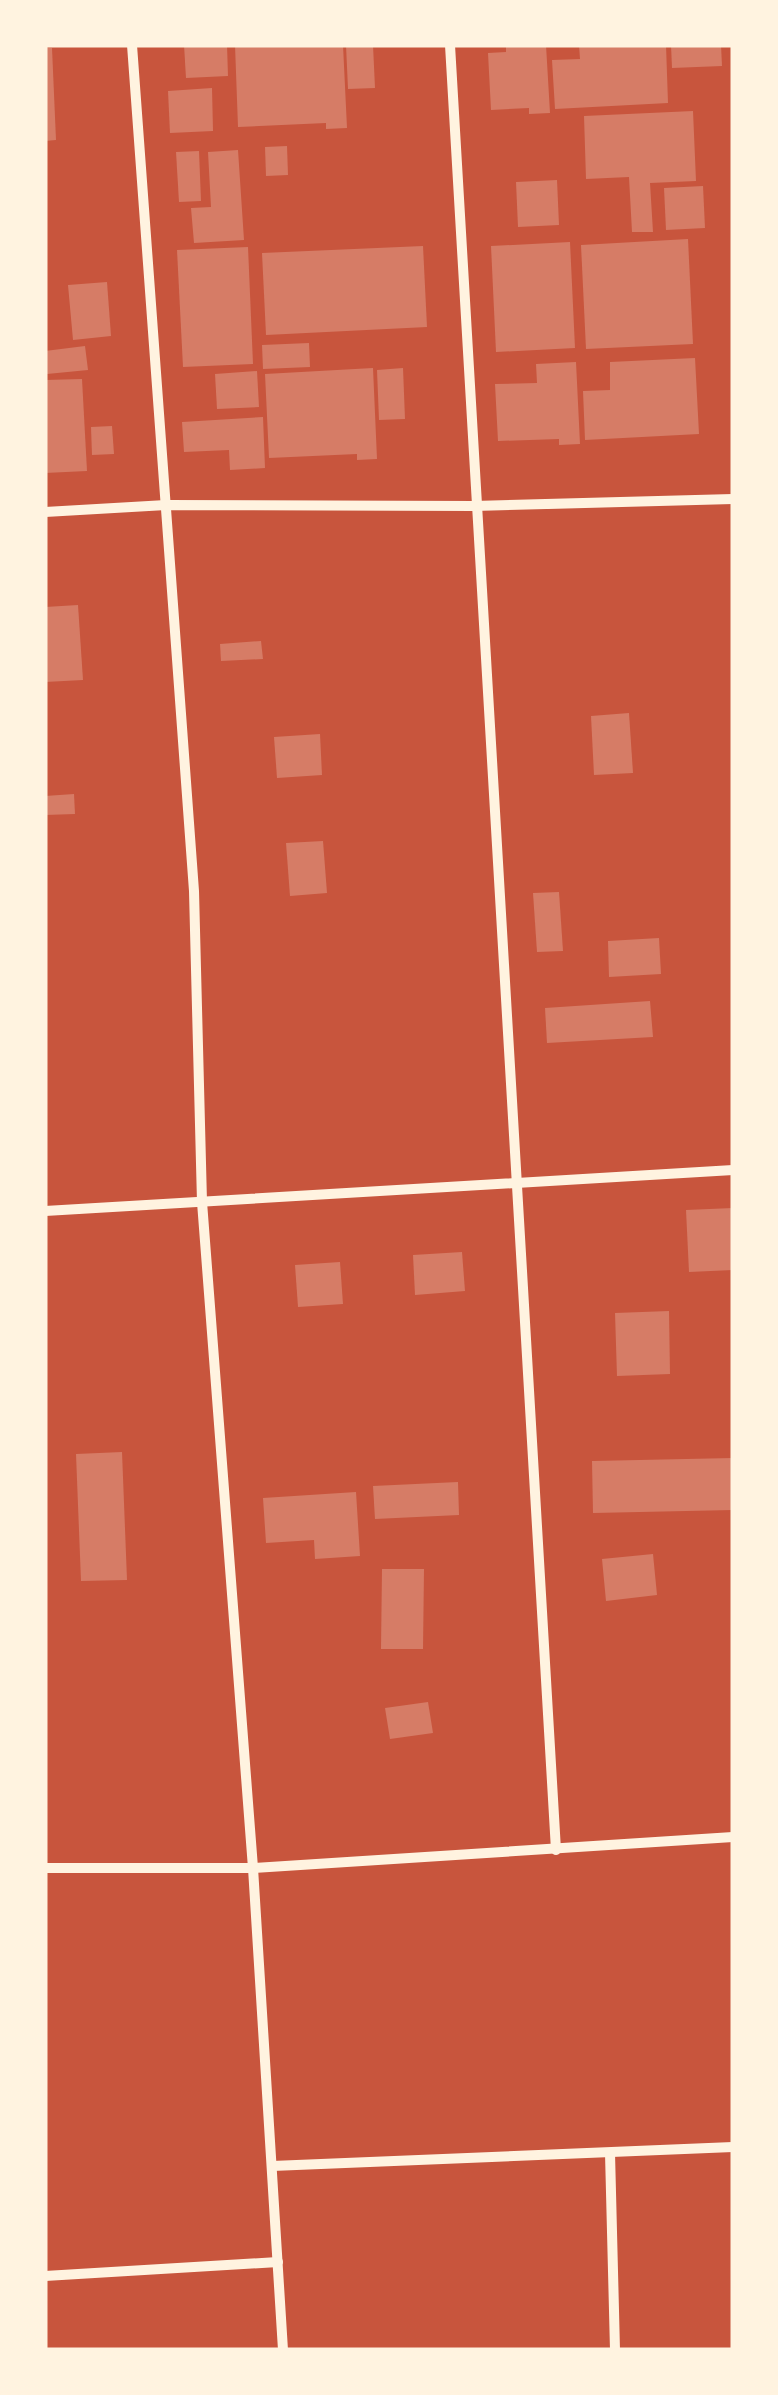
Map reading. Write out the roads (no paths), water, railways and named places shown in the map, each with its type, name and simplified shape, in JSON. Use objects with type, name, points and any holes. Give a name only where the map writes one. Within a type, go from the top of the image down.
[{"type":"street","points":[[132,45],[194,891],[202,1202],[253,1868],[283,2350]]},
{"type":"street","points":[[450,45],[474,506],[556,1850]]},
{"type":"street","points":[[45,512],[166,505],[474,506],[733,499]]},
{"type":"street","points":[[45,1211],[733,1170]]},
{"type":"street","points":[[45,1868],[253,1868],[733,1836]]},
{"type":"street","points":[[272,2166],[733,2146]]},
{"type":"street","points":[[610,2153],[615,2350]]},
{"type":"street","points":[[45,2276],[278,2262]]}]
